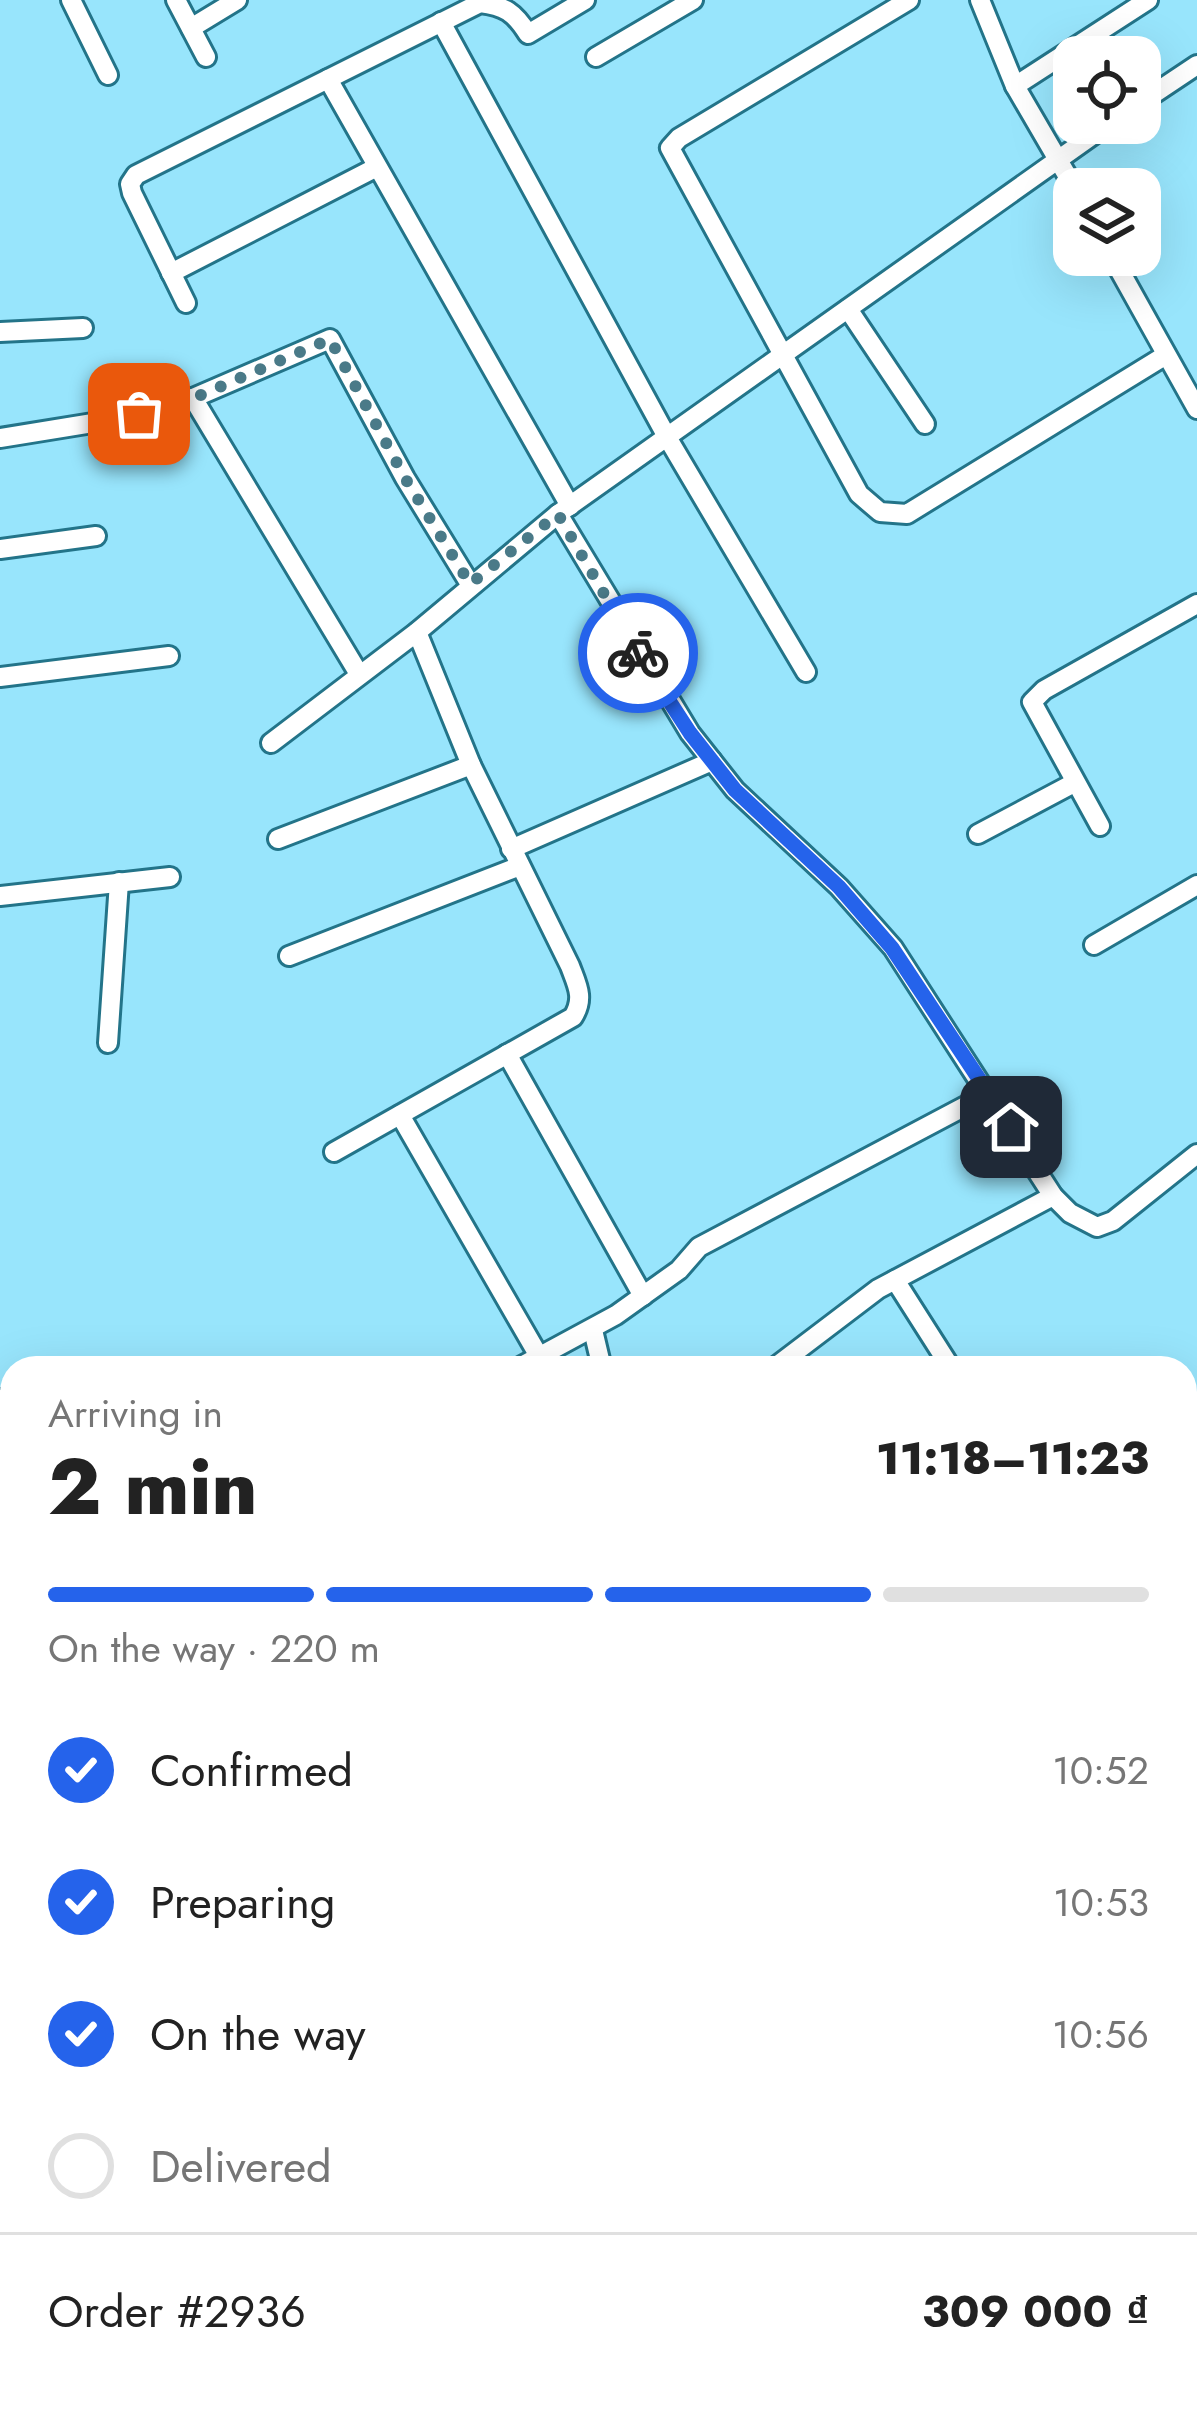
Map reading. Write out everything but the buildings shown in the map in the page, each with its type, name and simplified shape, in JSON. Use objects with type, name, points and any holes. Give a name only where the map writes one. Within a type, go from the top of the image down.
[{"type":"street","points":[[71,0],[108,75]]},
{"type":"street","points":[[176,0],[206,57]]},
{"type":"street","points":[[191,28],[237,0]]},
{"type":"street","points":[[186,303],[132,193],[132,179],[479,1],[515,14],[528,34],[585,0]]},
{"type":"street","points":[[596,57],[693,0]]},
{"type":"street","points":[[909,0],[679,138],[670,148],[859,494],[880,512],[907,514],[1166,355]]},
{"type":"street","points":[[980,0],[1015,86],[1063,168]]},
{"type":"street","points":[[1015,86],[1148,0]]},
{"type":"street","points":[[441,22],[668,437],[806,672]]},
{"type":"street","points":[[1161,89],[1197,65]]},
{"type":"street","points":[[328,79],[638,652],[712,761],[864,914],[990,1093],[1053,1196],[1085,1224],[1096,1227],[1126,1212],[1197,1154]]},
{"type":"street","points":[[271,743],[417,632],[564,510],[1079,144]]},
{"type":"street","points":[[171,273],[377,166]]},
{"type":"street","points":[[1123,276],[1197,409]]},
{"type":"street","points":[[848,309],[925,424]]},
{"type":"street","points":[[0,332],[83,328]]},
{"type":"street","points":[[0,438],[105,421],[194,398],[330,339],[405,478],[470,584]]},
{"type":"street","points":[[194,398],[359,674]]},
{"type":"street","points":[[0,549],[96,536]]},
{"type":"street","points":[[1100,826],[1032,702],[1044,690],[1197,604]]},
{"type":"street","points":[[334,1152],[573,1017],[581,994],[471,765],[417,632]]},
{"type":"street","points":[[0,676],[169,656]]},
{"type":"street","points":[[289,956],[515,857],[712,761]]},
{"type":"street","points":[[278,839],[471,765]]},
{"type":"street","points":[[978,834],[1075,783]]},
{"type":"street","points":[[0,896],[170,877]]},
{"type":"street","points":[[108,1043],[119,883]]},
{"type":"street","points":[[1094,945],[1197,885]]},
{"type":"street","points":[[507,1054],[643,1296]]},
{"type":"street","points":[[544,1356],[643,1296],[679,1270],[699,1246],[990,1093]]},
{"type":"street","points":[[400,1115],[539,1356]]},
{"type":"street","points":[[790,1356],[895,1280],[1053,1196]]},
{"type":"street","points":[[895,1280],[943,1356]]},
{"type":"street","points":[[593,1330],[599,1356]]},
{"type":"way so far","points":[[139,414],[194,398],[330,339],[405,478],[470,584],[558,514],[638,653]]},
{"type":"route","points":[[638,653],[690,733],[735,790],[839,887],[892,948],[1011,1127]]}]
